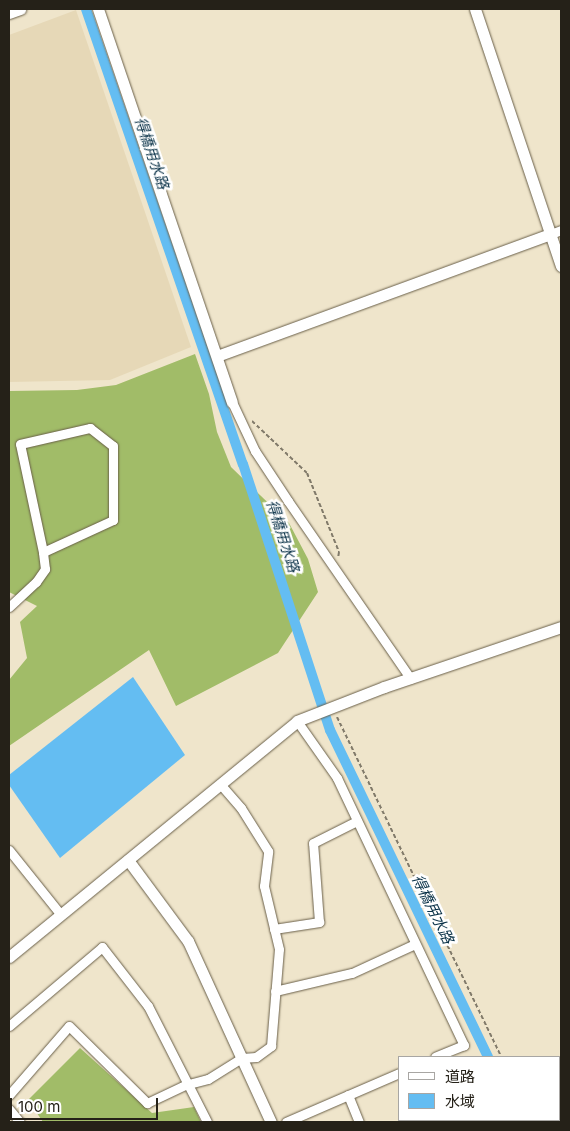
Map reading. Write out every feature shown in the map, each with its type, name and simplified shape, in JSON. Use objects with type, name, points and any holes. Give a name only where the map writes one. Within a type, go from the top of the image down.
[{"type":"street","points":[[9,13],[20,9]]},
{"type":"street","points":[[98,9],[232,402],[255,451],[411,679]]},
{"type":"street","points":[[474,9],[556,232],[561,266]]},
{"type":"street","points":[[217,356],[556,232]]},
{"type":"street","points":[[9,606],[36,582],[45,569],[20,444],[90,428],[113,446],[113,520],[43,552]]},
{"type":"street","points":[[9,958],[298,721],[330,707],[561,627]]},
{"type":"street","points":[[298,721],[337,778],[464,1045],[437,1056]]},
{"type":"street","points":[[9,1095],[69,1026],[147,1103],[185,1085],[208,1079],[242,1058],[256,1057],[271,1046],[278,949],[264,886],[268,851],[260,835],[220,784]]},
{"type":"street","points":[[274,929],[319,922],[312,843],[357,821]]},
{"type":"street","points":[[9,850],[61,915]]},
{"type":"street","points":[[128,860],[185,936],[271,1122]]},
{"type":"street","points":[[275,991],[352,973],[415,944]]},
{"type":"street","points":[[9,1026],[102,947],[148,1006],[185,1085],[207,1122]]},
{"type":"street","points":[[286,1122],[398,1073]]},
{"type":"street","points":[[348,1095],[359,1122]]},
{"type":"street","points":[[9,1109],[20,1122]]},
{"type":"path","points":[[246,415],[307,472],[339,552],[336,570]]},
{"type":"path","points":[[330,707],[501,1056]]},
{"type":"shaded area","points":[[76,10],[191,347],[110,380],[9,382],[9,35]]},
{"type":"green space","points":[[195,354],[209,394],[217,432],[231,467],[289,523],[308,559],[318,592],[278,653],[176,706],[149,650],[9,746],[9,680],[27,658],[20,622],[37,606],[9,592],[9,391],[77,390],[116,385]]},
{"type":"green space","points":[[80,1048],[152,1113],[194,1107],[201,1122],[43,1122],[28,1100]]},
{"type":"water","points":[[133,677],[185,755],[60,858],[9,785],[9,775]]},
{"type":"waterway","name":"得橋用水路","points":[[86,9],[243,464],[330,730],[488,1056]]}]
